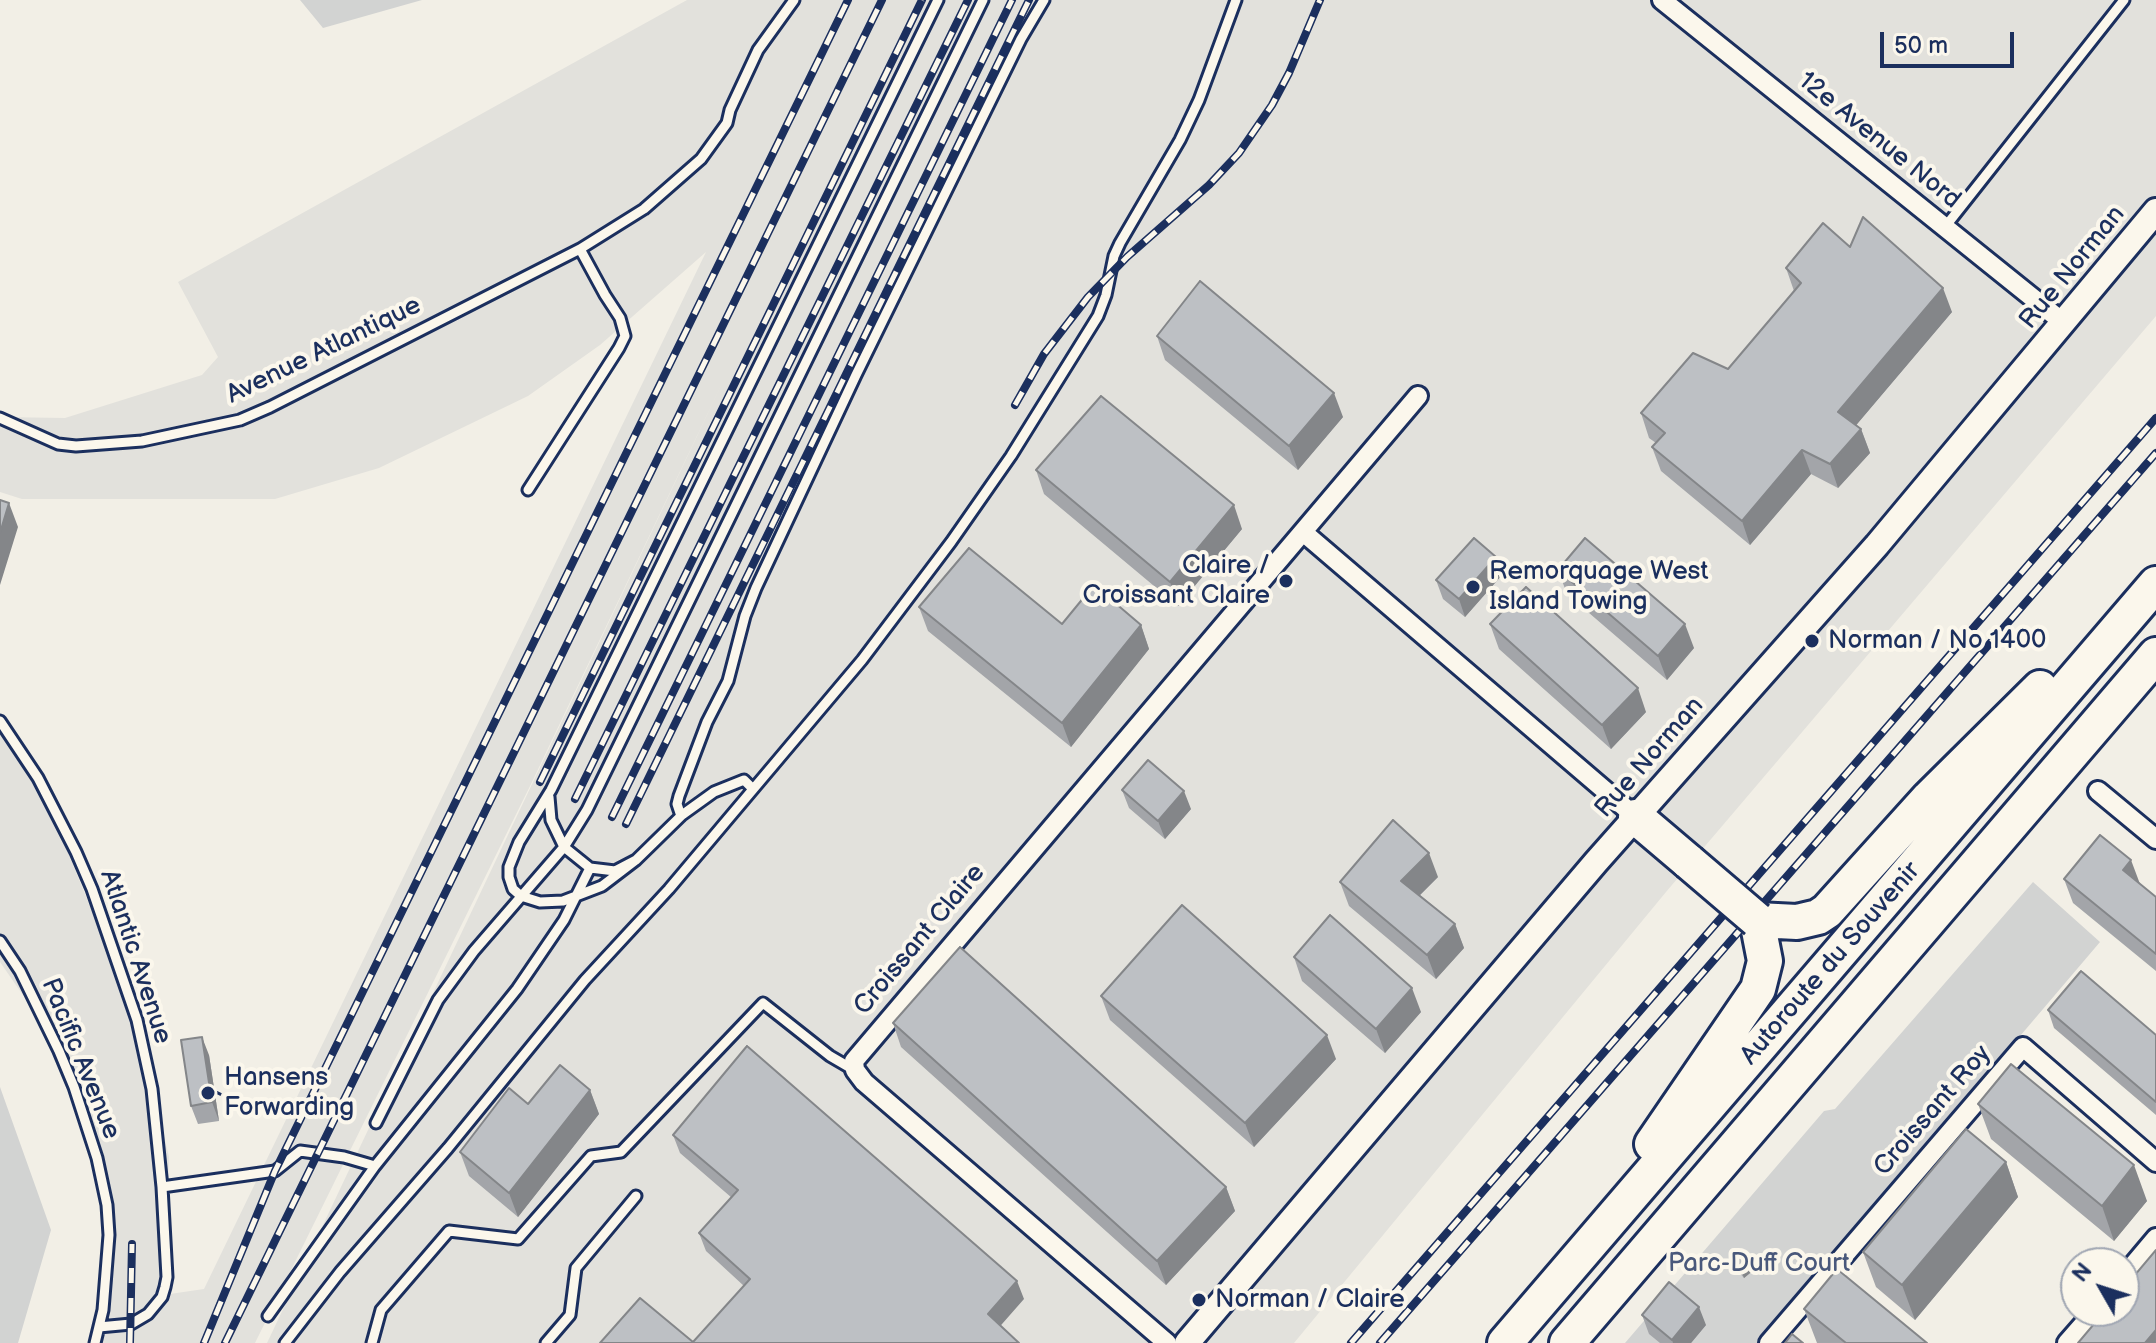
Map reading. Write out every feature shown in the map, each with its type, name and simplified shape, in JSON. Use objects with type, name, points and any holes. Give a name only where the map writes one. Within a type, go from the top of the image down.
[{"type":"highway","points":[[1636,817],[1761,923],[1797,922],[1827,911],[1929,798],[2156,573]]},
{"type":"highway","name":"Autoroute du Souvenir","points":[[1505,1343],[2156,584]]},
{"type":"highway","name":"Autoroute du Souvenir","points":[[1567,1343],[2156,655]]},
{"type":"highway","points":[[1567,1270],[1758,989],[1765,961],[1761,923]]},
{"type":"street","name":"12e Avenue Nord","points":[[1662,0],[2064,323]]},
{"type":"street","name":"Rue Norman","points":[[1187,1343],[1636,817],[1871,552],[2156,211]]},
{"type":"street","name":"Croissant Claire","points":[[855,1070],[854,1061],[863,1048],[1418,396]]},
{"type":"street","points":[[1303,532],[1636,817]]},
{"type":"street","points":[[2098,791],[2156,839]]},
{"type":"street","name":"Croissant Roy","points":[[1769,1343],[2023,1047],[2156,1162]]},
{"type":"street","points":[[855,1070],[864,1082],[1167,1343]]},
{"type":"street","points":[[2140,1257],[2156,1238]]},
{"type":"street","points":[[2067,1343],[2081,1327]]},
{"type":"lane","name":"Avenue Atlantique","points":[[0,418],[58,444],[76,446],[142,441],[240,420],[580,249],[644,209],[701,159],[727,123],[758,50],[794,0]]},
{"type":"lane","points":[[753,789],[744,780],[703,799],[615,878],[577,898],[553,902],[529,900],[511,884],[509,867],[519,842],[551,790],[938,0]]},
{"type":"lane","points":[[376,1123],[438,1000],[474,951],[564,847],[587,810],[983,0]]},
{"type":"lane","points":[[681,816],[677,804],[679,796],[707,722],[728,681],[745,616],[756,588],[856,375],[1021,39],[1044,0]]},
{"type":"lane","points":[[285,1343],[340,1272],[448,1148],[585,980],[669,889],[862,660],[951,542],[1077,353],[1106,295],[1114,256],[1120,243],[1193,113],[1236,0]]},
{"type":"lane","points":[[1945,227],[2124,0]]},
{"type":"lane","points":[[528,490],[625,336],[620,318],[580,249]]},
{"type":"lane","name":"Atlantic Avenue","points":[[0,721],[59,816],[109,933],[137,1020],[157,1122],[167,1277],[162,1297],[148,1314],[131,1324],[99,1327]]},
{"type":"lane","points":[[551,790],[549,810],[554,829],[564,847],[590,868],[615,871],[636,860]]},
{"type":"lane","points":[[268,1316],[375,1166],[517,989],[577,898],[590,868]]},
{"type":"lane","name":"Pacific Avenue","points":[[0,941],[20,971],[59,1051],[97,1158],[107,1205],[109,1235],[95,1343]]},
{"type":"lane","points":[[372,1343],[381,1310],[449,1231],[518,1239],[591,1156],[621,1152],[763,1003],[830,1056],[855,1070]]},
{"type":"lane","points":[[162,1187],[275,1171],[300,1151],[344,1157],[375,1166]]},
{"type":"lane","points":[[546,1343],[570,1315],[576,1268],[636,1196]]},
{"type":"path","points":[[214,1091],[238,1103]]},
{"type":"shaded area","points":[[687,0],[2156,0],[2156,316],[1666,892],[1294,1343],[267,1343],[726,375],[532,782],[255,1343],[89,1343],[98,1297],[106,1175],[70,1063],[0,962],[0,726],[47,801],[136,1019],[169,1157],[163,1295],[204,1289],[706,252],[600,345],[528,396],[379,468],[275,499],[22,499],[0,492],[0,417],[65,418],[202,375],[218,357],[178,282]]},
{"type":"green space","points":[[300,0],[422,0],[323,28]]},
{"type":"green space","name":"Parc-Duff Court","points":[[2033,882],[2100,942],[1759,1343],[1625,1343],[1824,1111],[1835,1109]]},
{"type":"green space","points":[[0,1087],[51,1230],[18,1343],[0,1343]]},
{"type":"building","points":[[1863,217],[1943,288],[1838,412],[1861,429],[1830,464],[1802,450],[1742,521],[1652,447],[1665,433],[1641,413],[1693,353],[1728,369],[1801,283],[1786,268],[1823,223],[1850,247]]},
{"type":"building","points":[[1200,281],[1334,393],[1289,446],[1157,336]]},
{"type":"building","points":[[1101,396],[1234,505],[1170,582],[1036,470]]},
{"type":"building","points":[[0,500],[9,503],[0,533]]},
{"type":"building","points":[[1474,538],[1496,557],[1459,599],[1436,580]]},
{"type":"building","points":[[1585,538],[1685,624],[1658,656],[1558,570]]},
{"type":"building","points":[[969,548],[1062,624],[1094,585],[1141,625],[1062,723],[919,607]]},
{"type":"building","points":[[1526,587],[1638,688],[1602,725],[1490,624]]},
{"type":"building","points":[[1148,760],[1184,791],[1158,821],[1122,790]]},
{"type":"building","points":[[1393,820],[1429,853],[1401,881],[1455,924],[1427,955],[1340,882]]},
{"type":"building","points":[[2100,835],[2131,860],[2123,870],[2156,897],[2156,954],[2064,879]]},
{"type":"building","points":[[1182,905],[1327,1035],[1245,1123],[1101,996]]},
{"type":"building","points":[[1330,915],[1412,988],[1376,1029],[1294,957]]},
{"type":"building","points":[[960,947],[1226,1187],[1157,1261],[893,1023]]},
{"type":"building","points":[[2081,971],[2156,1035],[2156,1102],[2048,1010]]},
{"type":"building","points":[[202,1037],[212,1102],[191,1106],[181,1040]]},
{"type":"building","points":[[747,1046],[1017,1281],[988,1314],[1019,1343],[600,1343],[640,1298],[693,1342],[750,1279],[699,1233],[738,1190],[673,1135]]},
{"type":"building","points":[[2011,1064],[2134,1165],[2102,1206],[1978,1104]]},
{"type":"building","points":[[560,1065],[590,1090],[509,1193],[460,1152],[509,1088],[528,1104]]},
{"type":"building","points":[[1966,1129],[2006,1162],[1902,1285],[1863,1252]]},
{"type":"building","points":[[2156,1250],[2156,1330],[2145,1343],[2078,1343],[2092,1327],[2140,1327],[2140,1269]]},
{"type":"building","points":[[1742,1251],[1752,1263],[1742,1272],[1732,1260]]},
{"type":"building","points":[[1837,1269],[1927,1343],[1846,1343],[1804,1309]]},
{"type":"building","points":[[1669,1282],[1699,1307],[1672,1340],[1642,1315]]},
{"type":"building","points":[[1792,1334],[1803,1343],[1785,1343]]},
{"type":"railway","points":[[204,1343],[275,1171],[848,0]]},
{"type":"railway","points":[[225,1343],[882,0]]},
{"type":"railway","points":[[540,782],[922,0]]},
{"type":"railway","points":[[575,799],[968,0]]},
{"type":"railway","points":[[612,817],[1012,0]]},
{"type":"railway","points":[[626,824],[1029,0]]},
{"type":"railway","points":[[1015,405],[1044,354],[1088,297],[1127,257],[1209,185],[1239,153],[1272,105],[1289,73],[1320,0]]},
{"type":"railway","points":[[1351,1343],[2156,418]]},
{"type":"railway","points":[[1380,1343],[2156,453]]},
{"type":"railway","points":[[130,1343],[132,1244]]},
{"type":"place","name":"Claire / Croissant Claire","points":[[1286,581]]},
{"type":"place","name":"Remorquage West Island Towing","points":[[1473,587]]},
{"type":"place","name":"Norman / No 1400","points":[[1812,641]]},
{"type":"place","name":"Hansens Forwarding","points":[[208,1093]]},
{"type":"place","name":"Norman / Claire","points":[[1199,1300]]}]
